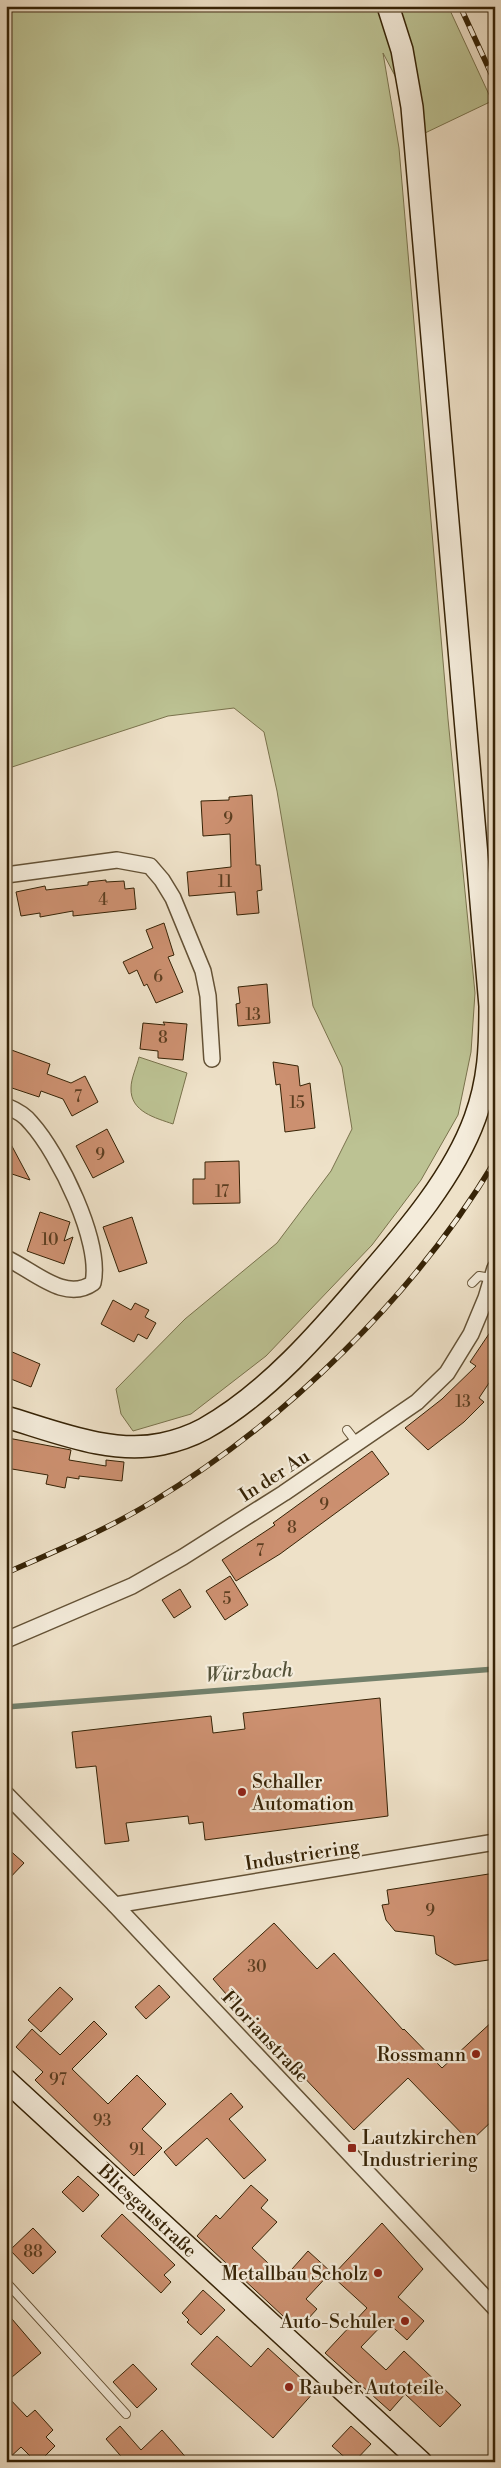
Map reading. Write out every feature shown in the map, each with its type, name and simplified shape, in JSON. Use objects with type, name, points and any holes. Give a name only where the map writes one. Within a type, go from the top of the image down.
[{"type":"main road","points":[[6,1417],[98,1442],[138,1446],[160,1445],[182,1439],[226,1415],[267,1382],[322,1329],[397,1243],[438,1186],[474,1120],[487,1078],[490,1044],[490,1006],[412,107],[402,50],[388,6]]},
{"type":"main road","name":"Bliesgaustraße","points":[[6,2080],[422,2462]]},
{"type":"street","points":[[6,875],[117,860],[150,866],[162,880],[172,898],[202,971],[208,996],[212,1059]]},
{"type":"street","points":[[6,1106],[18,1111],[30,1121],[42,1136],[56,1161],[87,1227],[94,1250],[96,1271],[94,1283],[85,1290],[74,1291],[65,1289],[6,1258]]},
{"type":"street","name":"In der Au","points":[[6,1640],[141,1581],[183,1557],[358,1443],[417,1402],[447,1373],[471,1334],[486,1298],[493,1273]]},
{"type":"street","name":"Florianstraße","points":[[6,1794],[115,1905],[495,2308]]},
{"type":"street","name":"Industriering","points":[[115,1905],[495,1842]]},
{"type":"lane","points":[[472,1283],[479,1276],[493,1273]]},
{"type":"lane","points":[[347,1430],[358,1443]]},
{"type":"lane","points":[[6,2282],[126,2414]]},
{"type":"green space","points":[[6,6],[448,6],[492,101],[425,133],[383,53],[399,148],[448,719],[475,993],[471,1052],[458,1115],[421,1180],[372,1245],[266,1356],[191,1414],[133,1431],[121,1414],[116,1389],[185,1319],[277,1243],[331,1171],[352,1129],[342,1067],[313,1006],[277,791],[264,732],[234,708],[168,716],[6,769]]},
{"type":"green space","points":[[139,1057],[187,1073],[173,1124],[145,1113],[135,1103],[131,1084]]},
{"type":"building","points":[[252,795],[256,865],[260,865],[262,890],[257,891],[259,913],[237,915],[235,892],[189,896],[187,872],[231,867],[230,834],[203,836],[201,801],[229,800],[229,797]]},
{"type":"building","points":[[106,880],[106,882],[124,881],[125,889],[134,888],[136,909],[73,916],[73,911],[40,917],[40,913],[21,916],[16,892],[45,886],[46,890],[88,885],[88,882]]},
{"type":"building","points":[[164,923],[174,955],[168,957],[183,992],[156,1003],[147,984],[144,986],[137,970],[129,974],[123,962],[153,948],[146,930]]},
{"type":"building","points":[[267,984],[270,1023],[238,1026],[236,1004],[240,1003],[238,987]]},
{"type":"building","points":[[163,1022],[187,1024],[183,1060],[158,1058],[158,1051],[140,1049],[143,1023],[165,1025]]},
{"type":"building","points":[[6,1048],[50,1064],[47,1074],[71,1083],[85,1076],[98,1102],[72,1116],[63,1099],[41,1091],[39,1097],[6,1086]]},
{"type":"building","points":[[273,1062],[298,1066],[300,1086],[310,1083],[315,1128],[285,1132],[280,1084],[276,1085]]},
{"type":"building","points":[[107,1129],[124,1162],[93,1178],[76,1146]]},
{"type":"building","points":[[6,1135],[30,1180],[6,1172]]},
{"type":"building","points":[[239,1161],[240,1203],[193,1204],[193,1179],[205,1179],[205,1162]]},
{"type":"building","points":[[40,1212],[70,1222],[64,1241],[73,1237],[64,1264],[27,1251]]},
{"type":"building","points":[[132,1217],[147,1263],[119,1272],[103,1227]]},
{"type":"building","points":[[113,1300],[131,1310],[135,1303],[149,1310],[145,1317],[156,1323],[147,1339],[138,1334],[134,1342],[101,1324]]},
{"type":"building","points":[[495,1325],[495,1374],[479,1398],[484,1402],[464,1422],[428,1450],[405,1428],[442,1399],[476,1366],[470,1362]]},
{"type":"building","points":[[10,1351],[40,1364],[31,1387],[6,1377],[6,1360]]},
{"type":"building","points":[[8,1438],[71,1450],[69,1460],[106,1466],[106,1460],[124,1462],[122,1481],[79,1476],[79,1479],[67,1477],[65,1488],[46,1484],[48,1475],[6,1468]]},
{"type":"building","points":[[372,1451],[389,1474],[280,1554],[236,1581],[222,1560],[275,1525],[273,1523]]},
{"type":"building","points":[[230,1576],[248,1605],[225,1620],[206,1591]]},
{"type":"building","points":[[180,1589],[191,1607],[174,1618],[162,1600]]},
{"type":"building","name":"Schaller Automation","points":[[380,1698],[388,1816],[205,1840],[203,1822],[189,1824],[188,1816],[126,1823],[129,1841],[105,1844],[96,1766],[76,1768],[72,1732],[211,1716],[213,1733],[245,1729],[243,1713]]},
{"type":"building","points":[[6,1847],[24,1863],[6,1882]]},
{"type":"building","points":[[495,1873],[495,1959],[455,1965],[436,1954],[434,1936],[395,1931],[386,1920],[382,1905],[389,1904],[387,1890]]},
{"type":"building","points":[[274,1923],[317,1969],[334,1953],[403,2030],[442,2068],[495,2019],[495,2118],[470,2142],[408,2078],[354,2130],[213,1979]]},
{"type":"building","points":[[159,1985],[170,1997],[146,2019],[135,2007]]},
{"type":"building","points":[[60,1987],[73,1999],[41,2032],[28,2020]]},
{"type":"building","points":[[94,2021],[107,2034],[72,2069],[108,2104],[137,2075],[166,2104],[142,2129],[162,2148],[134,2176],[35,2080],[43,2072],[16,2047],[32,2029],[60,2055]]},
{"type":"building","points":[[231,2093],[243,2107],[229,2119],[266,2160],[244,2179],[207,2138],[176,2166],[164,2152]]},
{"type":"building","points":[[78,2176],[99,2195],[83,2212],[62,2192]]},
{"type":"building","points":[[251,2185],[268,2200],[261,2208],[277,2222],[252,2248],[284,2278],[308,2251],[331,2272],[306,2299],[317,2309],[298,2330],[197,2236],[216,2215],[220,2219]]},
{"type":"building","points":[[122,2214],[175,2265],[164,2275],[171,2282],[161,2293],[101,2236]]},
{"type":"building","points":[[382,2223],[423,2269],[398,2297],[424,2321],[407,2340],[386,2321],[361,2347],[386,2370],[404,2351],[461,2405],[440,2427],[405,2394],[390,2411],[325,2353],[367,2308],[332,2276]]},
{"type":"building","points":[[33,2228],[56,2252],[33,2274],[10,2250]]},
{"type":"building","points":[[203,2290],[225,2310],[201,2335],[187,2322],[189,2320],[182,2313]]},
{"type":"building","points":[[6,2312],[41,2353],[6,2382]]},
{"type":"building","points":[[217,2336],[251,2367],[268,2348],[315,2391],[273,2438],[191,2364]]},
{"type":"building","points":[[133,2364],[157,2389],[137,2408],[113,2382]]},
{"type":"building","points":[[6,2395],[27,2417],[35,2410],[53,2430],[46,2437],[55,2446],[39,2462],[36,2462],[21,2447],[6,2461]]},
{"type":"building","points":[[120,2426],[141,2450],[162,2430],[190,2462],[126,2462],[106,2439]]},
{"type":"building","points":[[351,2426],[371,2444],[354,2462],[350,2462],[332,2446]]},
{"type":"waterway","name":"Würzbach","points":[[6,1707],[495,1669]]},
{"type":"railway","points":[[460,6],[495,82]]},
{"type":"railway","points":[[6,1573],[99,1531],[152,1502],[202,1470],[250,1434],[298,1394],[343,1352],[386,1307],[426,1260],[463,1211],[495,1161]]},
{"type":"place","name":"Schaller Automation","points":[[242,1792]]},
{"type":"place","name":"Rossmann","points":[[476,2054]]},
{"type":"place","name":"Lautzkirchen Industriering","points":[[352,2148]]},
{"type":"place","name":"Metallbau Scholz","points":[[378,2273]]},
{"type":"place","name":"Auto-Schuler","points":[[405,2321]]},
{"type":"place","name":"Rauber Autoteile","points":[[289,2387]]}]
